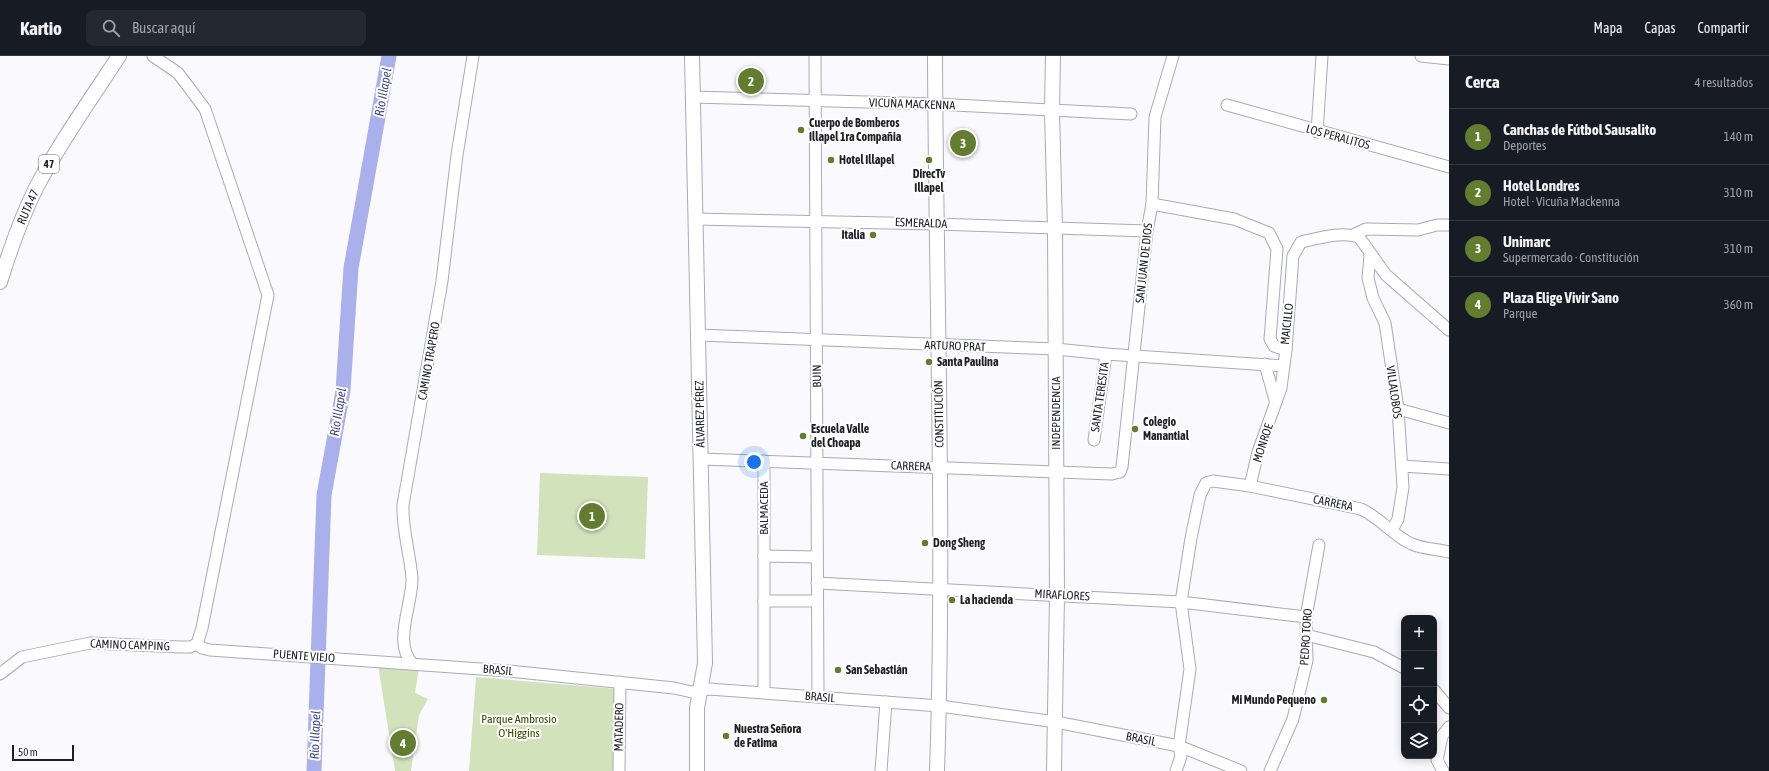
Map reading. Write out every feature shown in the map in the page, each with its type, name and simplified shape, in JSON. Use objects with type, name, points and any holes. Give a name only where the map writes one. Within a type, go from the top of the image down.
[{"type":"main road","name":"RUTA 47","points":[[0,282],[15,236],[38,184],[59,148],[119,56]]},
{"type":"main road","name":"ÁLVAREZ PÉREZ","points":[[692,56],[705,663],[696,716],[697,771]]},
{"type":"main road","name":"CONSTITUCIÓN","points":[[935,56],[940,467],[940,706],[937,771]]},
{"type":"main road","name":"INDEPENDENCIA","points":[[1053,56],[1052,111],[1055,228],[1055,472],[1057,595],[1054,771]]},
{"type":"street","points":[[154,56],[178,73],[205,109],[268,295],[202,628],[197,644]]},
{"type":"street","name":"CAMINO TRAPERO","points":[[412,664],[405,653],[404,638],[412,578],[402,524],[403,505],[442,281],[457,155],[473,56]]},
{"type":"street","name":"BUIN","points":[[815,56],[818,696]]},
{"type":"street","name":"SAN JUAN DE DIOS","points":[[1120,472],[1135,356],[1147,231],[1152,204],[1155,117],[1173,56]]},
{"type":"street","points":[[1317,132],[1322,56]]},
{"type":"street","points":[[1421,56],[1449,59]]},
{"type":"street","name":"VICUÑA MACKENNA","points":[[693,96],[935,104],[1130,114]]},
{"type":"street","name":"LOS PERALITOS","points":[[1227,106],[1317,132],[1449,167]]},
{"type":"street","name":"MAICILLO","points":[[1152,204],[1234,219],[1269,233],[1277,248],[1270,339],[1274,346],[1286,350],[1293,256],[1301,242],[1319,238],[1353,235]]},
{"type":"street","name":"ESMERALDA","points":[[695,219],[816,220],[1147,231]]},
{"type":"street","points":[[1353,235],[1366,229],[1418,230],[1437,225],[1447,226]]},
{"type":"street","points":[[1353,235],[1365,244],[1370,255],[1386,275],[1449,330]]},
{"type":"street","name":"VILLALOBOS","points":[[1370,255],[1368,278],[1374,298],[1385,323],[1398,409],[1403,487],[1398,519],[1392,530]]},
{"type":"street","name":"ARTURO PRAT","points":[[698,336],[1056,349],[1106,354],[1284,366]]},
{"type":"street","name":"MONROE","points":[[1250,486],[1258,452],[1271,419],[1275,400],[1281,388],[1286,350]]},
{"type":"street","name":"SANTA TERESITA","points":[[1094,440],[1106,354]]},
{"type":"street","name":"MONROE","points":[[1264,364],[1275,400]]},
{"type":"street","points":[[1398,409],[1449,423]]},
{"type":"street","name":"CARRERA","points":[[701,459],[818,462],[1112,474],[1120,472]]},
{"type":"street","name":"BALMACEDA","points":[[764,461],[764,692]]},
{"type":"street","points":[[1402,466],[1449,469]]},
{"type":"street","name":"CARRERA","points":[[1181,602],[1198,502],[1202,488],[1206,483],[1213,481],[1250,486],[1361,508],[1374,515],[1397,536],[1412,545],[1449,552]]},
{"type":"street","name":"PEDRO TORO","points":[[1270,771],[1293,719],[1307,660],[1306,617],[1319,545]]},
{"type":"street","points":[[764,556],[817,557]]},
{"type":"street","name":"MIRAFLORES","points":[[817,583],[939,588],[1181,602],[1306,617]]},
{"type":"street","points":[[764,602],[817,601]]},
{"type":"street","points":[[1176,771],[1181,756],[1179,746],[1190,669],[1185,620],[1181,602]]},
{"type":"street","points":[[1306,634],[1374,652],[1401,666]]},
{"type":"street","name":"CAMINO CAMPING","points":[[0,674],[22,656],[90,643],[180,647],[190,647],[197,644],[202,648],[216,650]]},
{"type":"street","name":"PUENTE VIEJO","points":[[216,650],[392,661]]},
{"type":"street","name":"BRASIL","points":[[392,661],[620,682],[674,688],[692,692],[709,689],[764,692],[940,706],[1056,722],[1179,746],[1241,771]]},
{"type":"street","name":"MATADERO","points":[[619,771],[620,682]]},
{"type":"street","points":[[1437,694],[1449,708]]},
{"type":"street","points":[[881,771],[886,702]]},
{"type":"street","points":[[1443,771],[1437,760],[1442,736],[1449,727]]},
{"type":"green space","points":[[540,473],[648,477],[645,559],[537,555]]},
{"type":"green space","points":[[378,665],[419,667],[415,693],[428,699],[419,715],[411,771],[395,771]]},
{"type":"green space","name":"Parque Ambrosio O'Higgins","points":[[476,677],[618,689],[615,771],[469,771]]},
{"type":"waterway","name":"Río Illapel","points":[[314,771],[324,495],[343,391],[351,268],[389,56]]},
{"type":"place","name":"Hotel Londres","points":[[751,81]]},
{"type":"place","name":"Cuerpo de Bomberos Illapel 1ra Compañia","points":[[801,130]]},
{"type":"place","name":"Unimarc","points":[[963,143]]},
{"type":"place","name":"Hotel Illapel","points":[[831,160]]},
{"type":"place","name":"DirecTv Illapel","points":[[929,160]]},
{"type":"place","name":"Italia","points":[[873,235]]},
{"type":"place","name":"Santa Paulina","points":[[929,362]]},
{"type":"place","name":"Colegio Manantial","points":[[1135,429]]},
{"type":"place","name":"Escuela Valle del Choapa","points":[[803,436]]},
{"type":"place","name":"Canchas de Fútbol Sausalito","points":[[592,516]]},
{"type":"place","name":"Dong Sheng","points":[[925,543]]},
{"type":"place","name":"La hacienda","points":[[952,600]]},
{"type":"place","name":"San Sebastián","points":[[838,670]]},
{"type":"place","name":"Mi Mundo Pequeno","points":[[1324,700]]},
{"type":"place","name":"Nuestra Señora de Fatima","points":[[726,736]]},
{"type":"place","name":"Plaza Elige Vivir Sano","points":[[403,743]]}]
